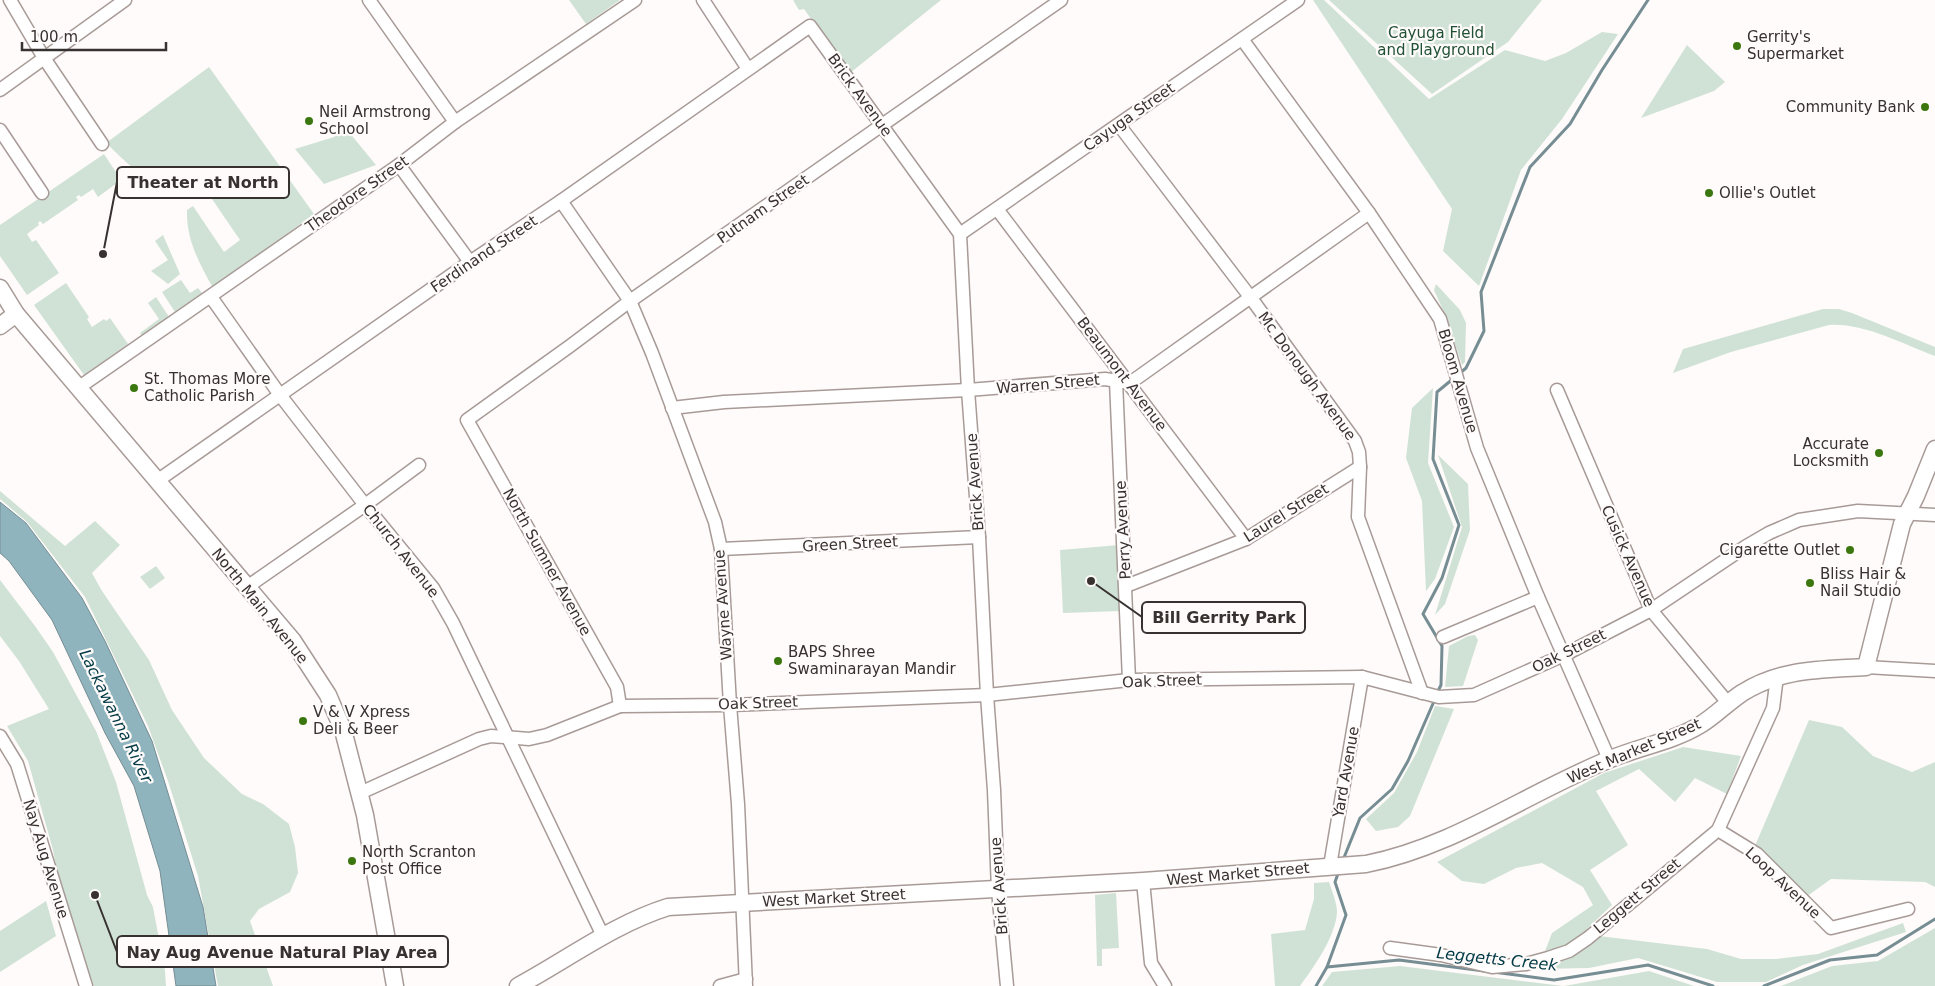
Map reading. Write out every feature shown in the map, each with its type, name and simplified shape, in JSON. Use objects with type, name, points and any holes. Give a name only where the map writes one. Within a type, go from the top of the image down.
[{"type":"main road","name":"North Main Avenue","points":[[0,288],[16,314],[293,641],[328,696],[343,730],[360,793],[395,986]]},
{"type":"main road","points":[[0,326],[16,314]]},
{"type":"main road","points":[[1866,667],[1902,524],[1916,496],[1935,449]]},
{"type":"main road","name":"West Market Street","points":[[518,986],[603,936],[646,914],[668,907],[1143,882],[1366,864],[1393,858],[1431,845],[1609,759],[1646,748],[1701,725],[1744,692],[1777,676],[1804,671],[1866,667]]},
{"type":"street","points":[[10,0],[44,58],[102,144]]},
{"type":"street","points":[[0,90],[125,0]]},
{"type":"street","points":[[370,0],[455,122]]},
{"type":"street","name":"Theodore Street","points":[[78,388],[399,165],[455,122],[635,0]]},
{"type":"street","points":[[703,0],[748,69]]},
{"type":"street","name":"Putnam Street","points":[[467,420],[630,301],[1061,0]]},
{"type":"street","name":"Cayuga Street","points":[[960,234],[1298,0]]},
{"type":"street","name":"Ferdinand Street","points":[[157,481],[810,26]]},
{"type":"street","name":"Brick Avenue","points":[[810,26],[960,234],[968,390],[994,790],[998,890],[1007,986]]},
{"type":"street","name":"Bloom Avenue","points":[[1242,39],[1369,212],[1440,319],[1476,448],[1538,597],[1609,759]]},
{"type":"street","name":"Mc Donough Avenue","points":[[1119,125],[1251,298],[1355,441],[1359,452],[1360,467],[1358,517],[1422,693]]},
{"type":"street","points":[[0,130],[42,193]]},
{"type":"street","points":[[399,165],[470,262]]},
{"type":"street","name":"Wayne Avenue","points":[[561,201],[630,301],[714,522],[721,549],[738,804],[746,982]]},
{"type":"street","name":"Beaumont Avenue","points":[[998,209],[1246,539]]},
{"type":"street","points":[[1130,383],[1369,212]]},
{"type":"street","name":"Church Avenue","points":[[211,297],[280,395],[365,505],[433,588],[453,623],[603,936]]},
{"type":"street","name":"Warren Street","points":[[672,408],[724,402],[968,390],[1105,379],[1130,383]]},
{"type":"street","name":"Perry Avenue","points":[[1116,381],[1129,680]]},
{"type":"street","name":"Cusick Avenue","points":[[1557,390],[1651,610],[1728,703]]},
{"type":"street","name":"North Sumner Avenue","points":[[467,420],[617,687],[620,706]]},
{"type":"street","points":[[247,587],[419,465]]},
{"type":"street","name":"Laurel Street","points":[[1126,586],[1246,539],[1360,467]]},
{"type":"street","name":"Oak Street","points":[[360,793],[479,739],[491,736],[529,739],[547,735],[620,706],[730,705],[987,695],[1129,680],[1362,676],[1439,697],[1474,695],[1564,655],[1651,610],[1745,547],[1769,533],[1799,520],[1858,511],[1935,515]]},
{"type":"street","name":"Green Street","points":[[721,549],[979,537]]},
{"type":"street","points":[[1443,637],[1538,597]]},
{"type":"street","name":"West Market Street","points":[[1866,667],[1935,671]]},
{"type":"street","name":"Yard Avenue","points":[[1330,866],[1362,676]]},
{"type":"street","name":"Leggett Street","points":[[1390,948],[1441,955],[1492,967],[1526,964],[1569,951],[1588,938],[1718,830],[1773,708],[1777,676]]},
{"type":"street","name":"Nay Aug Avenue","points":[[0,736],[17,764],[86,986]]},
{"type":"street","name":"Loop Avenue","points":[[1718,830],[1757,854],[1831,928],[1908,909]]},
{"type":"street","points":[[1143,882],[1151,963],[1165,986]]},
{"type":"street","points":[[720,986],[746,982]]},
{"type":"green space","points":[[569,0],[620,0],[586,24]]},
{"type":"green space","points":[[793,0],[941,0],[850,73],[804,9],[799,10]]},
{"type":"green space","points":[[1313,0],[1324,0],[1429,99],[1505,50],[1545,61],[1566,53],[1602,32],[1618,34],[1562,119],[1521,170],[1479,286],[1443,251],[1452,209]]},
{"type":"green space","name":"Cayuga Field and Playground","points":[[1329,0],[1542,0],[1508,42],[1432,94]]},
{"type":"green space","points":[[1687,45],[1725,82],[1714,91],[1641,118]]},
{"type":"green space","points":[[209,67],[314,214],[213,288],[198,260],[191,241],[187,210],[193,206],[224,252],[240,240],[199,180],[181,190],[159,186],[139,173],[106,143]]},
{"type":"green space","points":[[341,131],[348,131],[376,165],[324,184],[295,149],[334,137]]},
{"type":"green space","points":[[104,154],[121,180],[98,197],[93,189],[81,197],[79,195],[76,197],[78,200],[43,224],[40,221],[39,225],[27,234],[32,242],[36,240],[59,273],[27,295],[0,256],[0,225]]},
{"type":"green space","points":[[163,235],[180,274],[168,284],[151,271],[168,260],[155,241]]},
{"type":"green space","points":[[181,280],[190,293],[198,288],[202,293],[175,312],[162,292]]},
{"type":"green space","points":[[66,283],[89,317],[87,319],[92,327],[104,319],[106,321],[110,318],[128,344],[84,375],[34,305]]},
{"type":"green space","points":[[1436,284],[1460,310],[1466,323],[1465,362],[1462,365],[1446,317],[1434,290]]},
{"type":"green space","points":[[156,297],[169,317],[142,336],[140,333],[159,319],[148,303]]},
{"type":"green space","points":[[1823,309],[1839,309],[1852,313],[1935,347],[1935,356],[1870,331],[1843,325],[1829,325],[1731,352],[1673,373],[1683,349]]},
{"type":"green space","points":[[1433,388],[1428,463],[1454,527],[1435,579],[1426,591],[1422,501],[1406,458],[1412,408]]},
{"type":"green space","points":[[1438,455],[1468,484],[1470,530],[1445,604],[1435,615],[1462,527]]},
{"type":"green space","points":[[0,491],[65,546],[95,521],[120,545],[92,573],[149,660],[172,710],[204,758],[242,794],[263,804],[289,824],[295,847],[298,873],[290,892],[259,909],[250,921],[273,986],[218,986],[198,876],[168,781],[148,726],[85,597],[27,522],[0,499]]},
{"type":"green space","points":[[1119,545],[1121,611],[1063,613],[1060,550]]},
{"type":"green space","points":[[156,566],[165,578],[150,589],[140,577]]},
{"type":"green space","points":[[0,580],[53,652],[96,731],[116,782],[147,895],[153,907],[166,986],[94,986],[60,887],[53,850],[28,761],[7,726],[49,709],[19,661],[0,636]]},
{"type":"green space","points":[[1475,635],[1478,640],[1463,686],[1445,687],[1449,646],[1468,636]]},
{"type":"green space","points":[[1435,706],[1454,709],[1410,816],[1398,827],[1376,831],[1366,819],[1394,793],[1417,752]]},
{"type":"green space","points":[[1809,720],[1842,727],[1873,756],[1912,772],[1935,762],[1935,887],[1925,882],[1831,879],[1806,897],[1754,848]]},
{"type":"green space","points":[[1683,747],[1741,756],[1727,794],[1695,778],[1675,802],[1639,769],[1596,791],[1628,845],[1590,870],[1612,905],[1587,929],[1599,936],[1707,949],[1741,959],[1776,959],[1818,954],[1903,923],[1906,932],[1803,965],[1766,982],[1717,982],[1638,958],[1589,968],[1538,969],[1552,933],[1593,905],[1583,887],[1542,863],[1516,868],[1484,884],[1462,881],[1437,862],[1604,773]]},
{"type":"green space","points":[[1329,882],[1337,912],[1329,941],[1318,961],[1300,986],[1275,986],[1271,934],[1305,930],[1314,899],[1314,883]]},
{"type":"green space","points":[[1116,893],[1119,948],[1102,949],[1102,966],[1097,966],[1095,895]]},
{"type":"green space","points":[[46,901],[56,936],[0,972],[0,931]]},
{"type":"green space","points":[[1935,928],[1935,986],[1781,986],[1832,966],[1878,961]]},
{"type":"green space","points":[[1400,966],[1563,986],[1322,986],[1332,972]]},
{"type":"green space","points":[[1649,971],[1694,986],[1564,986]]},
{"type":"water","name":"Lackawanna River","points":[[0,502],[26,523],[82,598],[105,641],[152,741],[203,907],[216,986],[176,986],[160,871],[134,786],[105,733],[52,620],[9,561],[0,553]]},
{"type":"waterway","points":[[1459,374],[1466,368],[1484,331],[1481,292],[1530,167],[1570,124],[1602,70],[1648,0]]},
{"type":"waterway","points":[[1437,693],[1441,685],[1442,646],[1423,614],[1442,578],[1459,525],[1433,459],[1437,392],[1454,378]]},
{"type":"waterway","points":[[1343,860],[1360,818],[1392,789],[1408,761],[1435,699]]},
{"type":"waterway","points":[[1316,986],[1327,967],[1346,915],[1335,882],[1339,871]]},
{"type":"waterway","name":"Leggetts Creek","points":[[1764,986],[1830,960],[1877,955],[1935,919]]},
{"type":"waterway","name":"Leggetts Creek","points":[[1327,967],[1399,960],[1484,971]]},
{"type":"waterway","name":"Leggetts Creek","points":[[1493,972],[1554,980],[1648,965],[1713,986]]},
{"type":"place","name":"Gerrity's Supermarket","points":[[1737,46]]},
{"type":"place","name":"Community Bank","points":[[1925,107]]},
{"type":"place","name":"Neil Armstrong School","points":[[309,121]]},
{"type":"place","name":"Ollie's Outlet","points":[[1709,193]]},
{"type":"place","name":"Theater at North","points":[[103,254]]},
{"type":"place","name":"St. Thomas More Catholic Parish","points":[[134,388]]},
{"type":"place","name":"Accurate Locksmith","points":[[1879,453]]},
{"type":"place","name":"Cigarette Outlet","points":[[1850,550]]},
{"type":"place","name":"Bill Gerrity Park","points":[[1091,581]]},
{"type":"place","name":"Bliss Hair & Nail Studio","points":[[1810,583]]},
{"type":"place","name":"BAPS Shree Swaminarayan Mandir","points":[[778,661]]},
{"type":"place","name":"V & V Xpress Deli & Beer","points":[[303,721]]},
{"type":"place","name":"North Scranton Post Office","points":[[352,861]]},
{"type":"place","name":"Nay Aug Avenue Natural Play Area","points":[[95,895]]}]
